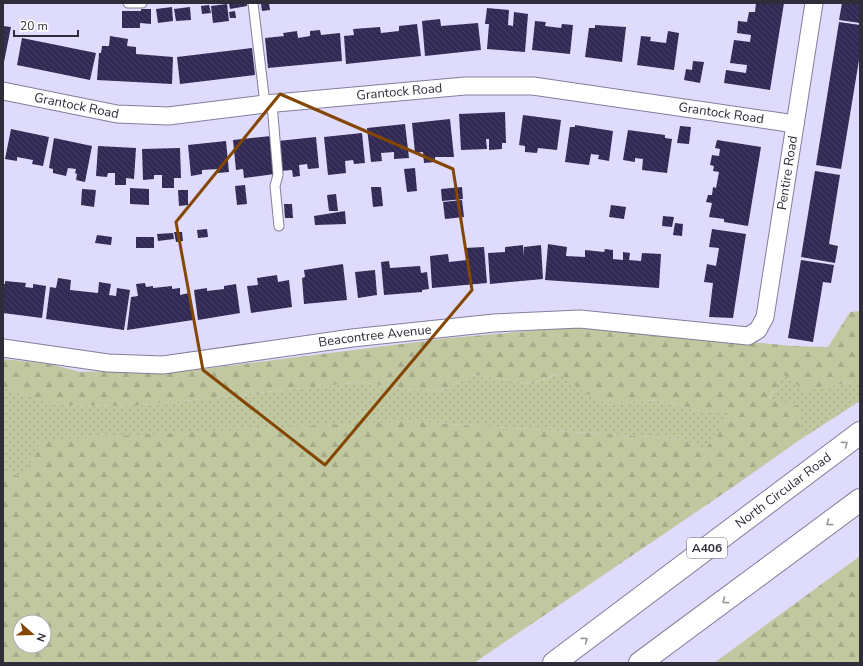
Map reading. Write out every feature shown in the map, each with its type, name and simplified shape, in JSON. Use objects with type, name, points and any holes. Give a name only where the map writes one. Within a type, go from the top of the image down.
[{"type":"highway","name":"North Circular Road","points":[[554,663],[860,433]]},
{"type":"highway","points":[[640,663],[860,500]]},
{"type":"street","name":"Pentire Road","points":[[748,336],[758,330],[765,316],[814,3]]},
{"type":"street","name":"Grantock Road","points":[[3,91],[118,114],[168,116],[269,104],[465,86],[533,86],[795,124]]},
{"type":"street","name":"Beacontree Avenue","points":[[3,348],[108,363],[163,365],[352,338],[494,323],[580,319],[748,336]]},
{"type":"lane","points":[[128,3],[142,3]]},
{"type":"lane","points":[[253,3],[269,104],[278,175],[275,186],[279,226]]},
{"type":"highlighted area","points":[[280,94],[453,169],[472,290],[325,465],[203,370],[176,222]]},
{"type":"green space","points":[[860,311],[860,381],[804,390],[784,375],[769,398],[799,406],[802,438],[727,491],[474,663],[3,663],[3,472],[23,477],[41,440],[402,421],[684,439],[704,451],[731,412],[700,411],[656,400],[624,403],[597,400],[557,374],[532,384],[475,375],[440,391],[401,389],[362,382],[134,406],[58,405],[3,387],[3,359],[50,364],[80,372],[203,369],[449,338],[586,326],[792,346],[828,347],[850,312]]},
{"type":"green space","points":[[558,374],[597,400],[624,403],[656,400],[700,411],[769,399],[784,374],[804,390],[860,381],[860,401],[792,445],[727,491],[717,459],[684,439],[402,421],[23,477],[3,472],[3,387],[58,405],[134,406],[362,382],[401,389],[440,391],[475,375],[532,384]]},
{"type":"green space","points":[[860,556],[860,663],[714,663]]},
{"type":"building","points":[[229,3],[247,3],[247,6],[230,9]]},
{"type":"building","points":[[269,3],[270,10],[262,11],[261,4]]},
{"type":"building","points":[[756,3],[784,3],[770,90],[724,83],[726,70],[746,73],[747,65],[730,63],[734,40],[750,42],[751,35],[737,33],[738,21],[747,22],[749,12],[755,12]]},
{"type":"building","points":[[842,3],[860,3],[860,23],[839,20]]},
{"type":"building","points":[[227,4],[229,21],[213,23],[211,6]]},
{"type":"building","points":[[209,5],[211,13],[202,14],[201,6]]},
{"type":"building","points":[[172,7],[173,21],[158,23],[156,9]]},
{"type":"building","points":[[190,7],[191,20],[176,21],[174,9]]},
{"type":"building","points":[[487,8],[509,10],[508,25],[513,26],[514,12],[528,14],[525,52],[487,49],[489,24],[485,24]]},
{"type":"building","points":[[141,9],[151,9],[151,24],[140,23],[140,28],[122,28],[122,11],[141,11]]},
{"type":"building","points":[[235,11],[236,18],[230,18],[229,12]]},
{"type":"building","points":[[440,19],[441,26],[478,23],[481,50],[425,56],[422,21]]},
{"type":"building","points":[[535,21],[546,22],[545,26],[561,28],[562,24],[573,25],[570,54],[532,50]]},
{"type":"building","points":[[839,22],[860,25],[860,54],[841,169],[816,165]]},
{"type":"building","points":[[417,24],[421,56],[346,64],[344,36],[354,35],[353,29],[380,27],[381,33],[399,31],[399,26]]},
{"type":"building","points":[[595,25],[626,27],[622,62],[585,57],[589,28],[595,28]]},
{"type":"building","points":[[3,26],[11,27],[4,62],[3,62]]},
{"type":"building","points":[[320,30],[321,35],[340,33],[342,61],[268,68],[265,38],[284,36],[283,33],[297,31],[298,38],[310,36],[310,31]]},
{"type":"building","points":[[668,31],[679,33],[674,70],[637,65],[641,36],[651,37],[650,41],[666,43]]},
{"type":"building","points":[[110,36],[128,39],[127,46],[136,47],[136,54],[173,57],[172,84],[97,80],[99,53],[101,53],[102,46],[109,46]]},
{"type":"building","points":[[22,38],[96,53],[90,80],[17,65]]},
{"type":"building","points":[[252,48],[255,75],[180,84],[177,57]]},
{"type":"building","points":[[693,61],[704,62],[700,83],[684,80],[686,69],[692,70]]},
{"type":"building","points":[[505,112],[506,143],[502,143],[502,149],[489,150],[489,139],[486,139],[487,149],[461,150],[459,114]]},
{"type":"building","points":[[523,115],[561,120],[557,150],[538,148],[537,153],[525,152],[525,146],[519,145]]},
{"type":"building","points":[[450,119],[454,157],[435,157],[435,162],[424,163],[423,152],[415,153],[412,123]]},
{"type":"building","points":[[405,124],[409,158],[394,159],[394,152],[381,153],[382,161],[371,162],[367,128]]},
{"type":"building","points":[[575,125],[613,131],[609,161],[598,159],[599,155],[591,154],[589,165],[565,162],[570,127],[575,127]]},
{"type":"building","points":[[680,126],[691,127],[689,144],[677,143]]},
{"type":"building","points":[[11,129],[49,137],[43,166],[32,164],[33,160],[17,157],[17,161],[5,159]]},
{"type":"building","points":[[628,130],[665,135],[665,138],[672,139],[667,173],[642,170],[643,159],[635,158],[635,162],[623,160]]},
{"type":"building","points":[[362,133],[365,163],[354,164],[353,160],[345,161],[346,173],[328,175],[324,137]]},
{"type":"building","points":[[271,136],[275,174],[244,178],[243,169],[236,170],[233,140]]},
{"type":"building","points":[[316,137],[319,168],[308,169],[307,164],[299,165],[300,176],[293,177],[292,170],[280,171],[278,141]]},
{"type":"building","points":[[54,138],[92,146],[85,182],[76,180],[76,169],[68,168],[66,176],[53,173],[53,169],[49,168]]},
{"type":"building","points":[[717,140],[761,147],[748,226],[724,222],[724,219],[709,217],[712,203],[706,202],[708,195],[712,195],[713,187],[716,188],[719,172],[713,171],[714,166],[710,165],[712,155],[719,156],[720,149],[715,148]]},
{"type":"building","points":[[226,141],[229,172],[218,173],[218,169],[202,170],[202,174],[191,176],[188,145]]},
{"type":"building","points":[[98,146],[136,148],[134,179],[126,178],[126,185],[115,185],[115,173],[108,173],[107,177],[96,176]]},
{"type":"building","points":[[180,148],[181,178],[174,178],[174,188],[162,188],[162,175],[154,175],[154,179],[143,180],[142,149]]},
{"type":"building","points":[[415,168],[417,191],[407,192],[404,169]]},
{"type":"building","points":[[815,171],[840,175],[829,244],[838,246],[835,263],[801,257]]},
{"type":"building","points":[[245,185],[247,204],[237,205],[235,186]]},
{"type":"building","points":[[371,187],[381,187],[383,206],[373,207]]},
{"type":"building","points":[[462,187],[463,199],[442,201],[441,189]]},
{"type":"building","points":[[130,188],[149,189],[149,205],[130,204]]},
{"type":"building","points":[[82,189],[96,190],[94,207],[81,205]]},
{"type":"building","points":[[178,190],[188,190],[188,205],[179,206]]},
{"type":"building","points":[[336,194],[338,211],[329,211],[327,195]]},
{"type":"building","points":[[462,200],[464,217],[445,219],[443,202]]},
{"type":"building","points":[[284,204],[292,204],[293,218],[285,218]]},
{"type":"building","points":[[611,205],[626,207],[624,219],[609,217]]},
{"type":"building","points":[[345,211],[346,224],[315,225],[314,216]]},
{"type":"building","points":[[663,216],[674,217],[672,227],[662,226]]},
{"type":"building","points":[[675,223],[683,224],[682,236],[673,235]]},
{"type":"building","points":[[207,229],[208,237],[198,238],[197,230]]},
{"type":"building","points":[[712,229],[746,234],[733,318],[709,317],[713,283],[704,282],[707,264],[716,266],[719,248],[709,247]]},
{"type":"building","points":[[174,232],[182,232],[183,241],[176,242]]},
{"type":"building","points":[[173,233],[174,239],[158,241],[157,234]]},
{"type":"building","points":[[97,235],[112,237],[111,245],[95,243]]},
{"type":"building","points":[[136,237],[154,237],[154,248],[136,248]]},
{"type":"building","points":[[548,244],[567,247],[566,256],[585,257],[585,250],[604,252],[605,249],[613,250],[613,259],[623,260],[623,252],[630,253],[629,260],[641,261],[642,253],[661,254],[659,288],[545,280]]},
{"type":"building","points":[[523,245],[524,256],[524,247],[541,245],[543,279],[490,284],[488,253],[505,252],[505,247]]},
{"type":"building","points":[[484,247],[487,283],[432,288],[430,256],[448,254],[449,262],[467,260],[465,248]]},
{"type":"building","points":[[801,260],[834,265],[831,283],[823,282],[813,342],[788,338]]},
{"type":"building","points":[[389,261],[390,268],[420,266],[421,273],[427,272],[429,289],[422,290],[422,292],[384,295],[381,262]]},
{"type":"building","points":[[343,264],[347,300],[304,304],[302,278],[305,277],[304,270]]},
{"type":"building","points":[[375,270],[377,295],[358,298],[355,272]]},
{"type":"building","points":[[277,275],[278,282],[289,280],[292,307],[251,313],[247,286],[258,285],[257,278]]},
{"type":"building","points":[[58,278],[71,280],[70,290],[98,293],[99,282],[111,284],[109,295],[116,296],[117,288],[130,290],[124,330],[46,319],[50,287],[56,288]]},
{"type":"building","points":[[5,281],[26,283],[25,287],[33,288],[33,284],[46,286],[42,318],[3,313],[3,284],[5,284]]},
{"type":"building","points":[[145,283],[146,287],[153,286],[153,288],[172,286],[172,289],[180,288],[180,295],[189,293],[193,320],[127,330],[131,297],[138,296],[136,284]]},
{"type":"building","points":[[236,284],[240,313],[198,320],[194,290],[207,288],[207,291],[224,289],[224,286]]}]
